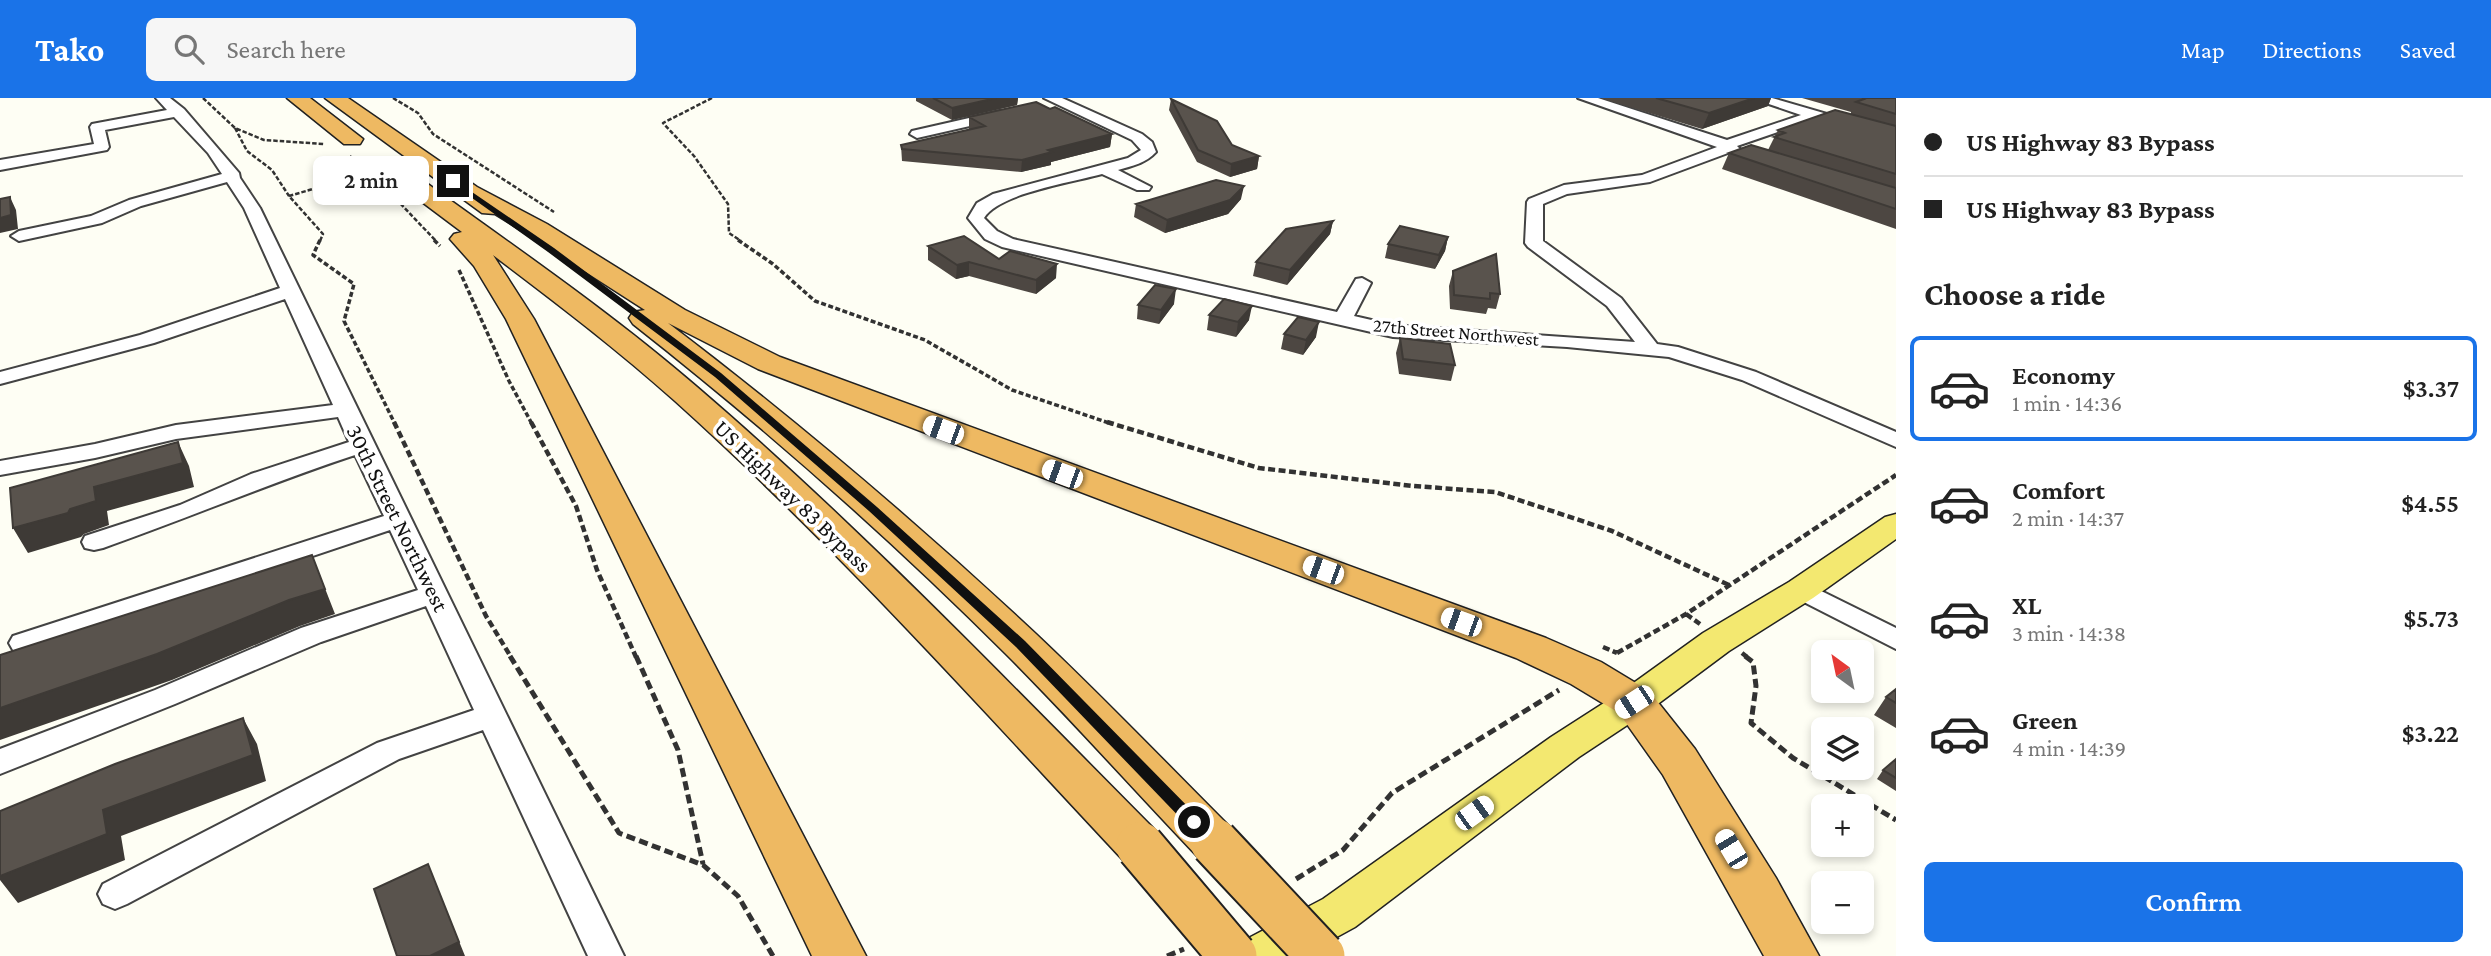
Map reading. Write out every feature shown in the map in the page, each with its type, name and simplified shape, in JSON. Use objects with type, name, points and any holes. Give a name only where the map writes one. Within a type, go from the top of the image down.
[{"type":"highway","name":"US Highway 83 Bypass","points":[[297,98],[583,312],[685,393],[732,436],[886,584],[1140,846],[1211,950]]},
{"type":"highway","name":"US Highway 83 Bypass","points":[[335,98],[471,193],[718,375],[873,509],[1021,644],[1321,956]]},
{"type":"highway","points":[[417,188],[428,209],[485,262],[520,319],[839,956]]},
{"type":"highway","points":[[471,193],[512,213],[646,299],[769,363],[1531,648],[1591,659],[1634,702],[1679,762],[1758,893],[1792,956]]},
{"type":"main road","points":[[1259,956],[1339,913],[1565,747],[1634,702],[1721,639],[1801,590],[1896,524]]},
{"type":"street","points":[[1585,98],[1753,156]]},
{"type":"street","points":[[1758,98],[1896,138]]},
{"type":"street","points":[[1051,101],[1137,137],[1147,145],[1149,152],[1144,157],[1104,169]]},
{"type":"street","points":[[0,164],[103,147],[97,127],[171,105]]},
{"type":"street","name":"30th Street Northwest","points":[[171,105],[214,150],[234,176],[252,208],[345,410],[606,956]]},
{"type":"street","points":[[916,134],[1019,110]]},
{"type":"street","points":[[1651,349],[1614,302],[1534,243],[1535,202],[1564,190],[1645,179],[1814,114]]},
{"type":"street","points":[[1104,169],[1143,187]]},
{"type":"street","name":"27th Street Northwest","points":[[1104,169],[999,197],[983,206],[976,218],[990,235],[1008,243],[1393,331],[1567,341],[1671,351],[1749,376],[1896,440]]},
{"type":"street","points":[[19,236],[96,220],[135,203],[192,185],[234,176]]},
{"type":"street","points":[[1342,320],[1362,283]]},
{"type":"street","points":[[0,378],[147,339],[290,291]]},
{"type":"street","points":[[0,468],[95,451],[176,432],[345,410]]},
{"type":"street","points":[[94,542],[189,510],[260,479],[362,445]]},
{"type":"street","points":[[23,643],[399,519]]},
{"type":"street","points":[[1801,590],[1896,640]]},
{"type":"street","points":[[0,762],[166,697],[312,635],[435,594]]},
{"type":"street","points":[[115,894],[388,751],[492,715]]},
{"type":"path","points":[[203,98],[235,128],[247,151],[272,170],[289,196],[323,234],[313,255],[323,265],[354,284],[344,320],[451,538],[486,616],[619,833],[703,865],[738,896],[773,956]]},
{"type":"path","points":[[393,98],[418,113],[433,134],[556,213]]},
{"type":"path","points":[[712,98],[663,123],[694,156],[728,205],[729,233],[773,264],[815,300],[925,340],[1012,390],[1146,435],[1259,468],[1495,492],[1612,531],[1729,585]]},
{"type":"path","points":[[235,128],[264,140],[337,144]]},
{"type":"path","points":[[347,153],[367,170],[447,255]]},
{"type":"path","points":[[289,196],[360,175],[367,170]]},
{"type":"path","points":[[454,264],[462,274],[509,381],[576,506],[597,570],[678,750],[703,865]]},
{"type":"path","points":[[1284,886],[1343,850],[1392,793],[1591,659],[1617,653],[1686,614],[1896,475]]},
{"type":"path","points":[[1686,614],[1754,662],[1756,686],[1751,723],[1793,758],[1896,820]]},
{"type":"path","points":[[1591,659],[1617,653]]},
{"type":"path","points":[[1167,956],[1211,950]]},
{"type":"building","points":[[933,98],[996,98],[952,108]]},
{"type":"building","points":[[1656,98],[1754,98],[1709,113]]},
{"type":"building","points":[[1862,98],[1896,98],[1896,114],[1856,102],[1864,99]]},
{"type":"building","points":[[1171,99],[1217,121],[1232,145],[1259,156],[1231,164],[1198,150]]},
{"type":"building","points":[[1036,102],[1050,109],[1055,107],[1112,134],[1048,150],[1052,152],[1022,160],[902,149],[901,145],[985,126],[969,117]]},
{"type":"building","points":[[1835,110],[1896,126],[1896,174],[1774,137],[1785,133],[1778,130]]},
{"type":"building","points":[[1751,145],[1896,188],[1896,209],[1729,153]]},
{"type":"building","points":[[1216,180],[1244,186],[1230,200],[1167,220],[1136,204]]},
{"type":"building","points":[[10,197],[11,215],[0,218],[0,199]]},
{"type":"building","points":[[1333,221],[1290,270],[1256,262],[1286,229]]},
{"type":"building","points":[[1400,226],[1448,237],[1439,255],[1388,244]]},
{"type":"building","points":[[964,236],[999,259],[1010,251],[1057,264],[1036,280],[969,262],[957,265],[928,246]]},
{"type":"building","points":[[1496,254],[1500,294],[1490,293],[1490,299],[1454,295],[1453,271]]},
{"type":"building","points":[[1155,285],[1176,289],[1161,310],[1138,305]]},
{"type":"building","points":[[1224,299],[1252,306],[1238,322],[1209,315]]},
{"type":"building","points":[[1298,317],[1319,322],[1306,340],[1284,334]]},
{"type":"building","points":[[1400,338],[1450,344],[1455,365],[1403,359]]},
{"type":"building","points":[[178,442],[183,463],[94,487],[96,501],[70,509],[68,513],[13,528],[10,488]]},
{"type":"building","points":[[312,555],[325,589],[289,600],[157,654],[0,708],[0,655]]},
{"type":"building","points":[[1896,689],[1896,703],[1886,697]]},
{"type":"building","points":[[243,718],[253,755],[103,810],[107,834],[0,876],[0,811],[115,764]]},
{"type":"building","points":[[1896,759],[1896,778],[1883,770]]},
{"type":"building","points":[[428,864],[459,942],[430,956],[397,956],[374,889]]},
{"type":"route","points":[[453,181],[551,250],[718,375],[873,509],[1021,644],[1194,822]]}]
